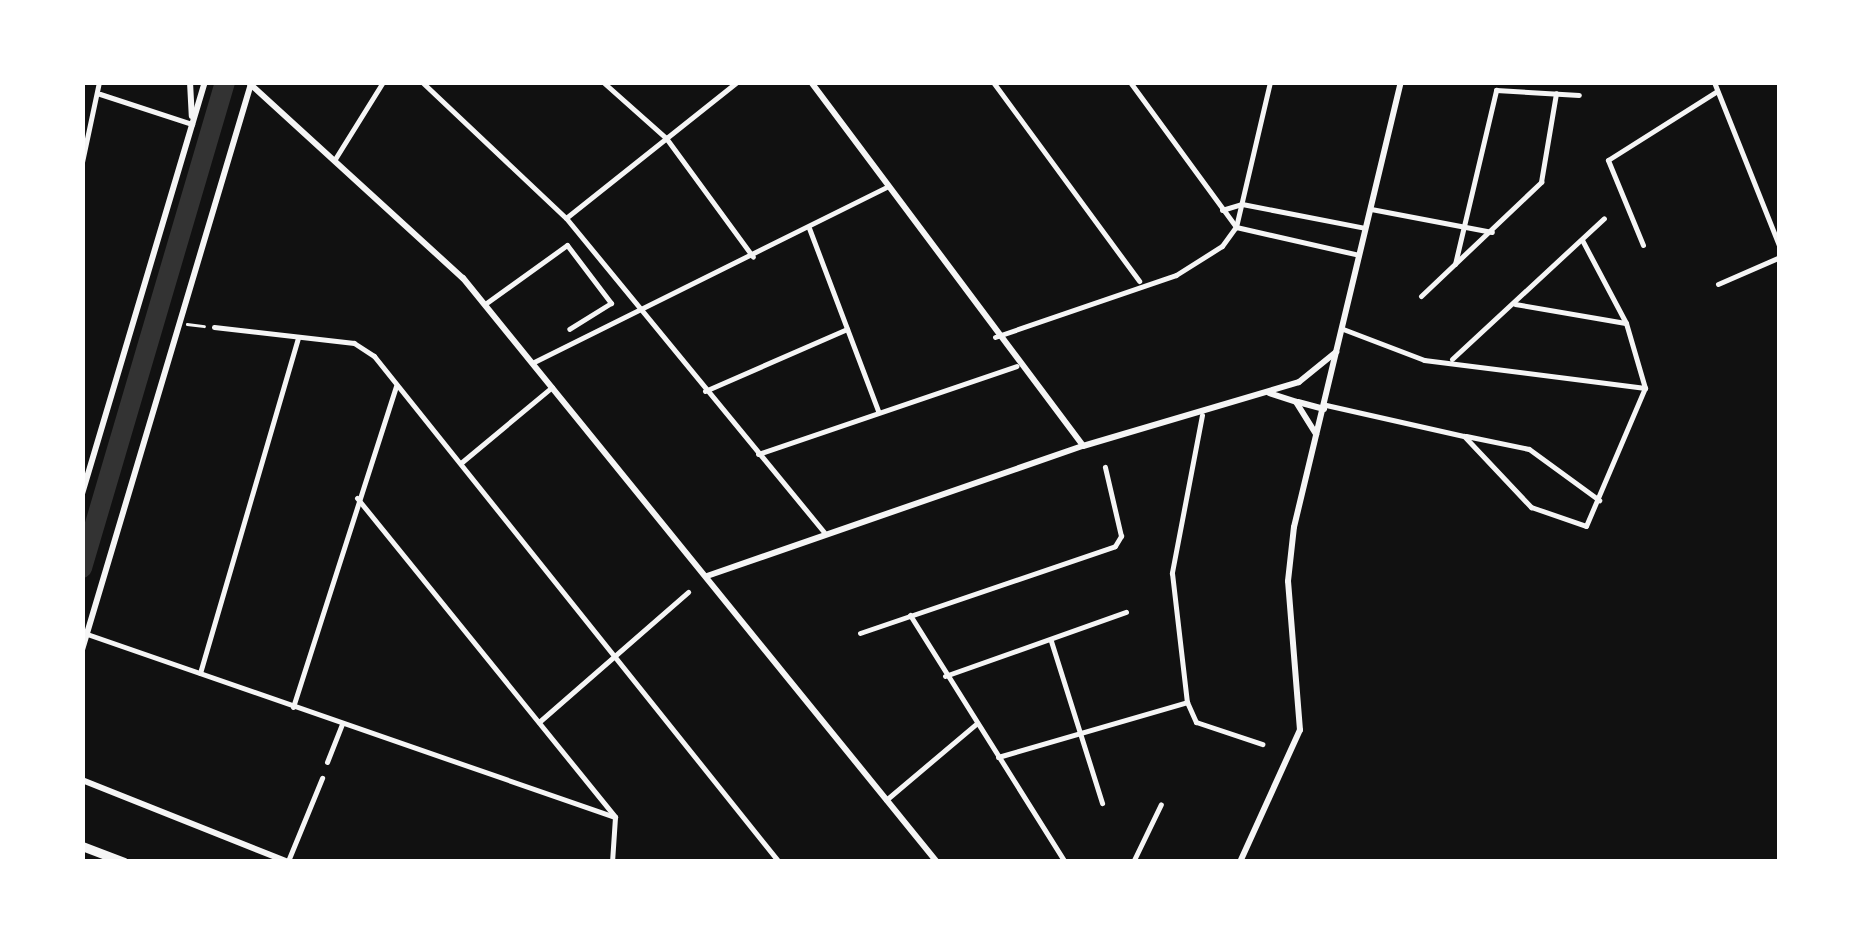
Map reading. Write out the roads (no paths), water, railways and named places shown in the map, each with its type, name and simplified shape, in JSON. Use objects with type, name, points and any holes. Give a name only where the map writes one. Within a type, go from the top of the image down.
[{"type":"highway","points":[[82,846],[124,862]]},
{"type":"street","points":[[82,162],[100,94],[99,82]]},
{"type":"street","points":[[190,82],[193,124]]},
{"type":"street","points":[[82,494],[206,82]]},
{"type":"street","points":[[335,158],[383,82]]},
{"type":"street","points":[[422,82],[566,218],[824,532]]},
{"type":"street","points":[[603,82],[666,138],[753,257]]},
{"type":"street","points":[[566,218],[737,82]]},
{"type":"street","points":[[811,82],[1016,366],[1083,446]]},
{"type":"street","points":[[992,82],[1139,282]]},
{"type":"street","points":[[1130,82],[1236,227],[1359,255]]},
{"type":"street","points":[[995,337],[1202,262],[1236,227],[1270,82]]},
{"type":"street","points":[[1240,862],[1300,730],[1288,581],[1401,82]]},
{"type":"street","points":[[1714,82],[1780,248]]},
{"type":"street","points":[[82,650],[250,83],[335,158],[485,304],[937,862]]},
{"type":"street","points":[[1456,264],[1494,94],[1530,85],[1579,96]]},
{"type":"street","points":[[1643,245],[1608,160],[1717,91]]},
{"type":"street","points":[[1421,296],[1541,182],[1556,92]]},
{"type":"street","points":[[100,94],[193,124]]},
{"type":"street","points":[[534,362],[753,257],[888,186]]},
{"type":"street","points":[[1222,210],[1242,204],[1365,228]]},
{"type":"street","points":[[1371,209],[1492,232]]},
{"type":"street","points":[[1451,361],[1604,218]]},
{"type":"street","points":[[810,228],[878,411]]},
{"type":"street","points":[[1464,436],[1530,507],[1586,526],[1645,388],[1626,323],[1582,240]]},
{"type":"street","points":[[485,304],[567,245],[612,303],[569,330]]},
{"type":"street","points":[[1718,284],[1780,257]]},
{"type":"street","points":[[1515,304],[1626,323]]},
{"type":"street","points":[[214,327],[365,348],[462,462],[779,862]]},
{"type":"street","points":[[705,390],[847,328]]},
{"type":"street","points":[[1342,329],[1451,361],[1645,388]]},
{"type":"street","points":[[200,674],[298,338]]},
{"type":"street","points":[[707,576],[824,532],[1083,446],[1268,393],[1337,352]]},
{"type":"street","points":[[758,454],[1016,366]]},
{"type":"street","points":[[294,707],[396,384]]},
{"type":"street","points":[[462,462],[552,387]]},
{"type":"street","points":[[1268,393],[1528,449],[1599,500]]},
{"type":"street","points":[[1296,402],[1318,439]]},
{"type":"street","points":[[1202,415],[1172,574],[1188,702],[1196,722],[1262,744]]},
{"type":"street","points":[[860,633],[1116,546],[1121,536],[1105,467]]},
{"type":"street","points":[[357,498],[615,817],[612,862]]},
{"type":"street","points":[[539,722],[688,592]]},
{"type":"street","points":[[944,676],[1126,612]]},
{"type":"street","points":[[910,615],[944,676],[1065,862]]},
{"type":"street","points":[[87,634],[615,817]]},
{"type":"street","points":[[1050,641],[1102,803]]},
{"type":"street","points":[[997,757],[1188,702]]},
{"type":"street","points":[[327,762],[342,724]]},
{"type":"street","points":[[886,800],[976,724]]},
{"type":"street","points":[[82,780],[288,861],[322,778]]},
{"type":"street","points":[[1133,862],[1161,804]]},
{"type":"waterway","points":[[82,568],[225,82]]}]
